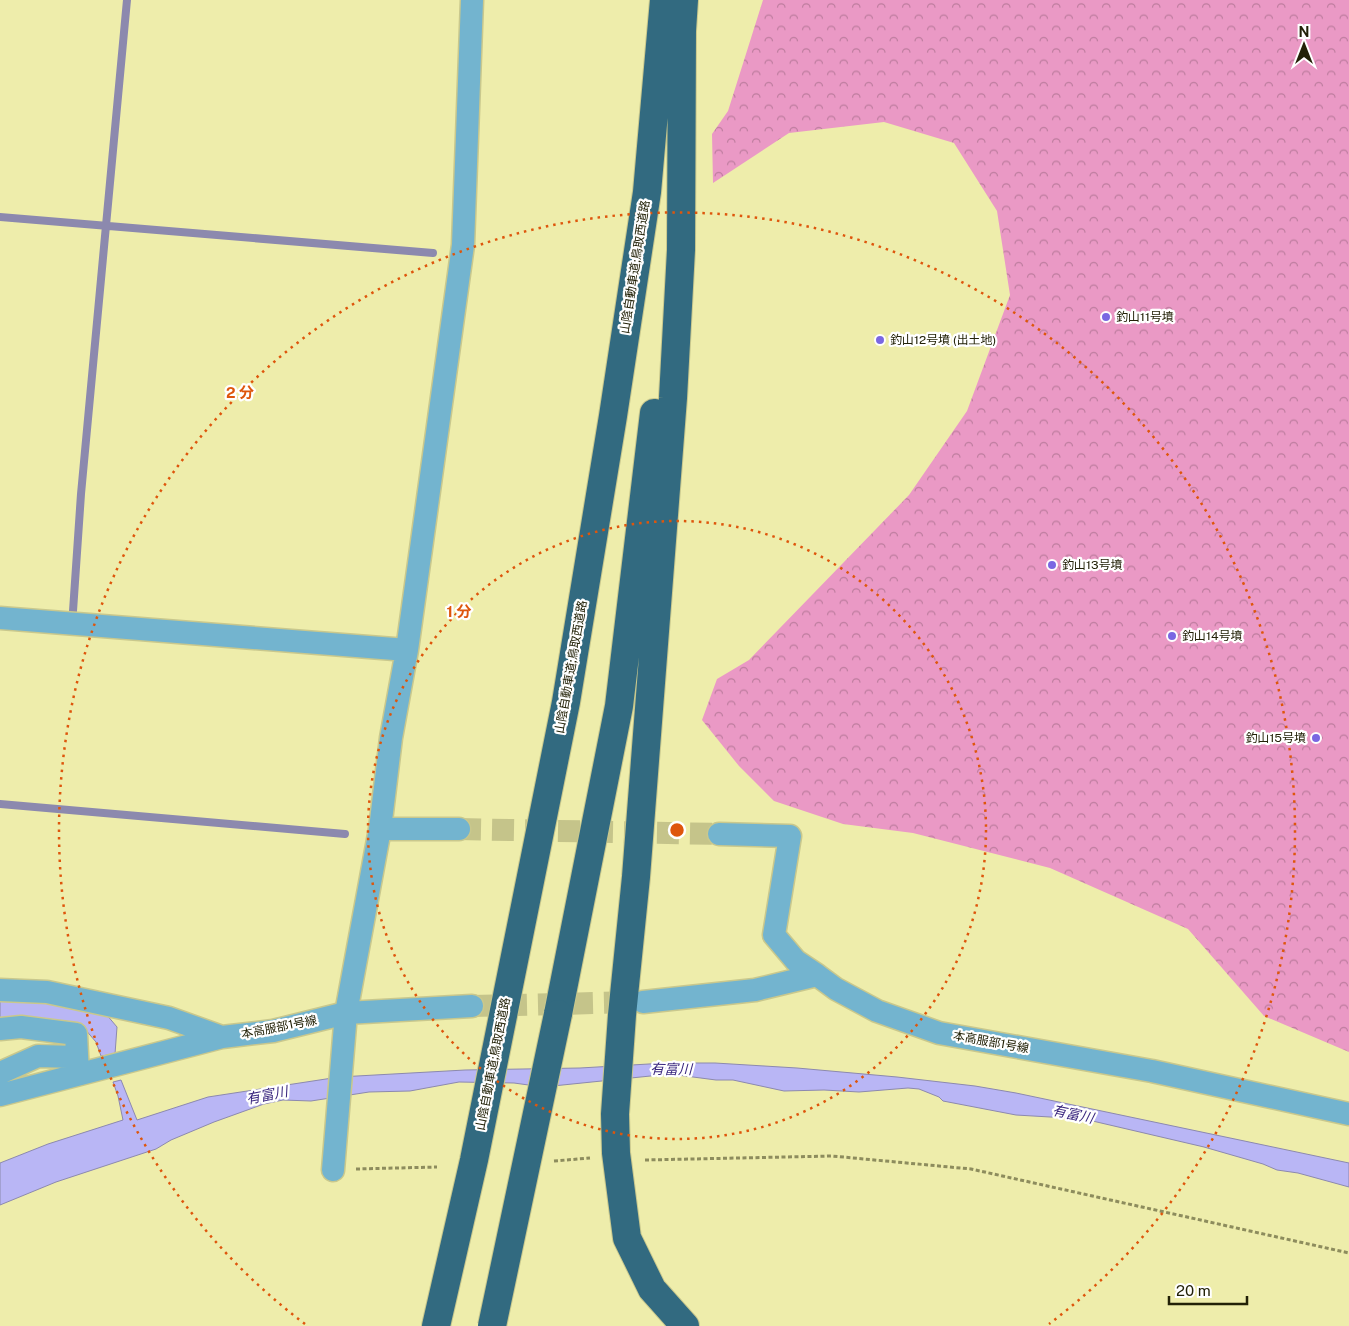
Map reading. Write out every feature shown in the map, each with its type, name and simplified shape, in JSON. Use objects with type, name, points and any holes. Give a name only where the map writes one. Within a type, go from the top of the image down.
[{"type":"highway","name":"山陰自動車道;鳥取西道路","points":[[436,1321],[474,1160],[566,702],[611,426],[646,192],[664,0]]},
{"type":"highway","name":"山陰自動車道;鳥取西道路","points":[[492,1326],[558,1014],[619,706],[655,401],[668,248],[684,0]]},
{"type":"highway","points":[[682,28],[681,250],[673,388],[636,877],[632,1008],[615,1114],[628,1157],[627,1238],[652,1289],[685,1326]]},
{"type":"street","points":[[333,1170],[346,1013],[380,829],[391,738],[407,650],[463,245],[472,0]]},
{"type":"street","points":[[0,618],[407,650]]},
{"type":"street","points":[[380,829],[459,830]]},
{"type":"street","name":"本高服部1号線","points":[[719,834],[790,836],[774,935],[796,960],[836,989],[877,1011],[939,1033],[1152,1071],[1349,1114]]},
{"type":"street","points":[[632,1008],[755,990],[817,975]]},
{"type":"street","name":"本高服部1号線","points":[[0,990],[48,992],[169,1018],[222,1037],[273,1031],[346,1013],[472,1006]]},
{"type":"street","points":[[0,1029],[21,1027],[76,1034],[77,1066]]},
{"type":"street","points":[[0,1095],[77,1066],[222,1037]]},
{"type":"street","points":[[0,1073],[38,1056],[77,1066]]},
{"type":"path","points":[[628,1157],[832,1156],[971,1169],[1349,1253]]},
{"type":"path","points":[[333,1170],[437,1167]]},
{"type":"green space","points":[[763,0],[1349,0],[1349,1052],[1264,1016],[1188,929],[1050,868],[913,833],[843,824],[774,801],[739,766],[702,720],[717,679],[749,660],[909,495],[967,411],[1010,295],[997,211],[954,143],[884,122],[789,133],[713,183],[712,134],[728,111]]},
{"type":"water","points":[[0,997],[28,999],[106,1014],[117,1027],[115,1054],[101,1056],[96,1042],[84,1028],[0,1021]]},
{"type":"water","name":"有富川","points":[[666,1063],[715,1063],[797,1068],[897,1077],[1016,1093],[1349,1163],[1349,1187],[1298,1173],[1277,1170],[1263,1164],[1204,1147],[1084,1119],[1016,1115],[943,1101],[939,1097],[919,1089],[908,1088],[859,1092],[824,1090],[784,1091],[733,1080],[716,1080],[670,1074],[543,1087],[514,1083],[459,1082],[410,1091],[369,1092],[311,1101],[283,1100],[264,1104],[214,1122],[171,1140],[156,1149],[56,1182],[0,1205],[0,1163],[48,1144],[123,1120],[113,1082],[121,1080],[137,1120],[208,1097],[339,1077],[465,1070],[580,1068]]},
{"type":"waterway","points":[[73,611],[81,494],[127,0]]},
{"type":"waterway","points":[[0,217],[433,253]]},
{"type":"waterway","points":[[0,804],[345,834]]},
{"type":"tunnel","points":[[459,829],[719,834]]},
{"type":"tunnel","points":[[472,1006],[639,1002]]},
{"type":"place","name":"釣山11号墳","points":[[1106,317]]},
{"type":"place","name":"釣山12号墳 (出土地)","points":[[880,340]]},
{"type":"place","name":"釣山13号墳","points":[[1052,565]]},
{"type":"place","name":"釣山14号墳","points":[[1172,636]]},
{"type":"place","name":"釣山15号墳","points":[[1316,738]]}]
